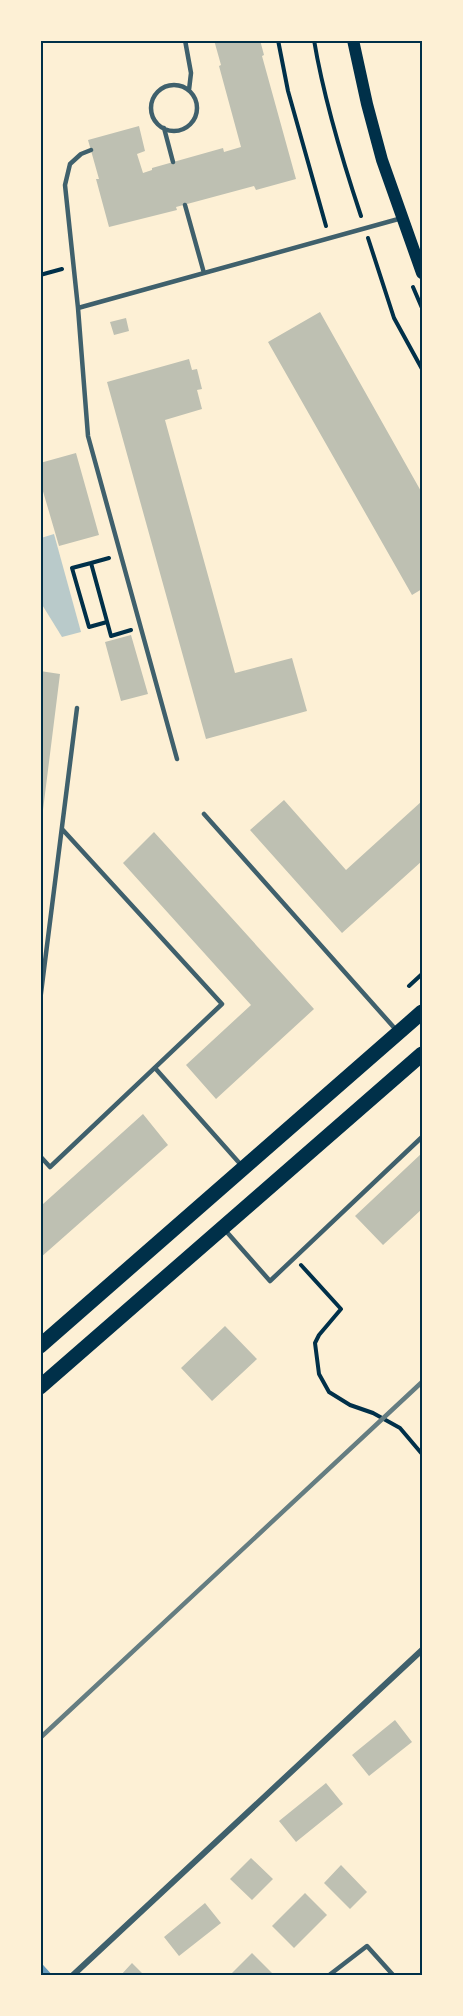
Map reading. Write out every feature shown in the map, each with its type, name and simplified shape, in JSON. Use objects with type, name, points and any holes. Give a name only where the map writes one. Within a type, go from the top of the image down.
[{"type":"main road","points":[[353,40],[376,138],[423,273]]},
{"type":"main road","points":[[40,1346],[423,1012]]},
{"type":"main road","points":[[40,1388],[423,1054]]},
{"type":"street","points":[[72,1976],[423,1650]]},
{"type":"lane","points":[[185,40],[191,74],[189,90],[197,104],[194,119],[182,129],[164,128],[154,119],[152,111],[154,96],[166,86],[174,85],[189,90]]},
{"type":"lane","points":[[164,128],[173,162]]},
{"type":"lane","points":[[91,150],[81,154],[70,164],[65,184],[78,308],[87,436],[177,759]]},
{"type":"lane","points":[[185,204],[204,273]]},
{"type":"lane","points":[[78,308],[402,218]]},
{"type":"lane","points":[[40,1001],[77,708]]},
{"type":"lane","points":[[204,814],[399,1033]]},
{"type":"lane","points":[[40,1156],[50,1167],[222,1004],[62,829]]},
{"type":"lane","points":[[155,1068],[244,1168]]},
{"type":"lane","points":[[223,1228],[270,1281],[423,1137]]},
{"type":"lane","points":[[328,1976],[367,1946],[394,1976]]},
{"type":"path","points":[[278,40],[288,92],[329,238]]},
{"type":"path","points":[[314,40],[338,143],[394,318],[423,369]]},
{"type":"path","points":[[40,276],[74,265]]},
{"type":"path","points":[[107,622],[89,627],[72,568],[121,555]]},
{"type":"path","points":[[91,563],[111,636],[141,627]]},
{"type":"path","points":[[409,986],[423,974]]},
{"type":"path","points":[[295,1258],[341,1309],[319,1335],[315,1344],[319,1374],[329,1392],[350,1405],[373,1413],[400,1428],[423,1454]]},
{"type":"shaded area","points":[[54,534],[81,632],[62,637],[41,603],[41,538]]},
{"type":"building","points":[[214,40],[260,40],[264,55],[262,56],[296,179],[256,190],[254,186],[176,207],[177,210],[109,227],[88,140],[139,126],[145,151],[137,154],[143,173],[152,168],[223,148],[224,152],[241,147]]},
{"type":"building","points":[[320,312],[422,493],[422,589],[412,595],[268,342]]},
{"type":"building","points":[[126,318],[129,331],[114,335],[110,322]]},
{"type":"building","points":[[189,359],[192,370],[197,369],[202,389],[197,390],[202,409],[165,420],[235,673],[292,658],[307,711],[206,739],[107,382]]},
{"type":"building","points":[[76,453],[99,535],[59,546],[40,481],[40,463]]},
{"type":"building","points":[[131,635],[148,694],[121,701],[105,642]]},
{"type":"building","points":[[40,671],[60,674],[42,818],[40,818]]},
{"type":"building","points":[[284,800],[346,870],[422,801],[422,861],[342,933],[250,830]]},
{"type":"building","points":[[154,832],[314,1009],[216,1099],[186,1065],[251,1005],[123,863]]},
{"type":"building","points":[[143,1114],[168,1145],[40,1258],[40,1201],[43,1204]]},
{"type":"building","points":[[422,1153],[422,1209],[383,1245],[355,1216]]},
{"type":"building","points":[[225,1326],[257,1359],[212,1401],[181,1368]]},
{"type":"building","points":[[395,1720],[412,1742],[369,1776],[352,1755]]},
{"type":"building","points":[[326,1783],[343,1804],[296,1842],[279,1821]]},
{"type":"building","points":[[251,1858],[273,1879],[252,1900],[230,1879]]},
{"type":"building","points":[[341,1865],[367,1892],[350,1909],[324,1883]]},
{"type":"building","points":[[305,1893],[327,1915],[294,1948],[272,1926]]},
{"type":"building","points":[[205,1903],[221,1923],[179,1956],[164,1937]]},
{"type":"building","points":[[252,1953],[272,1973],[270,1976],[229,1976]]},
{"type":"building","points":[[132,1963],[145,1976],[120,1976]]},
{"type":"waterway","points":[[40,1966],[49,1976]]},
{"type":"railway","points":[[40,1738],[422,1382]]}]
